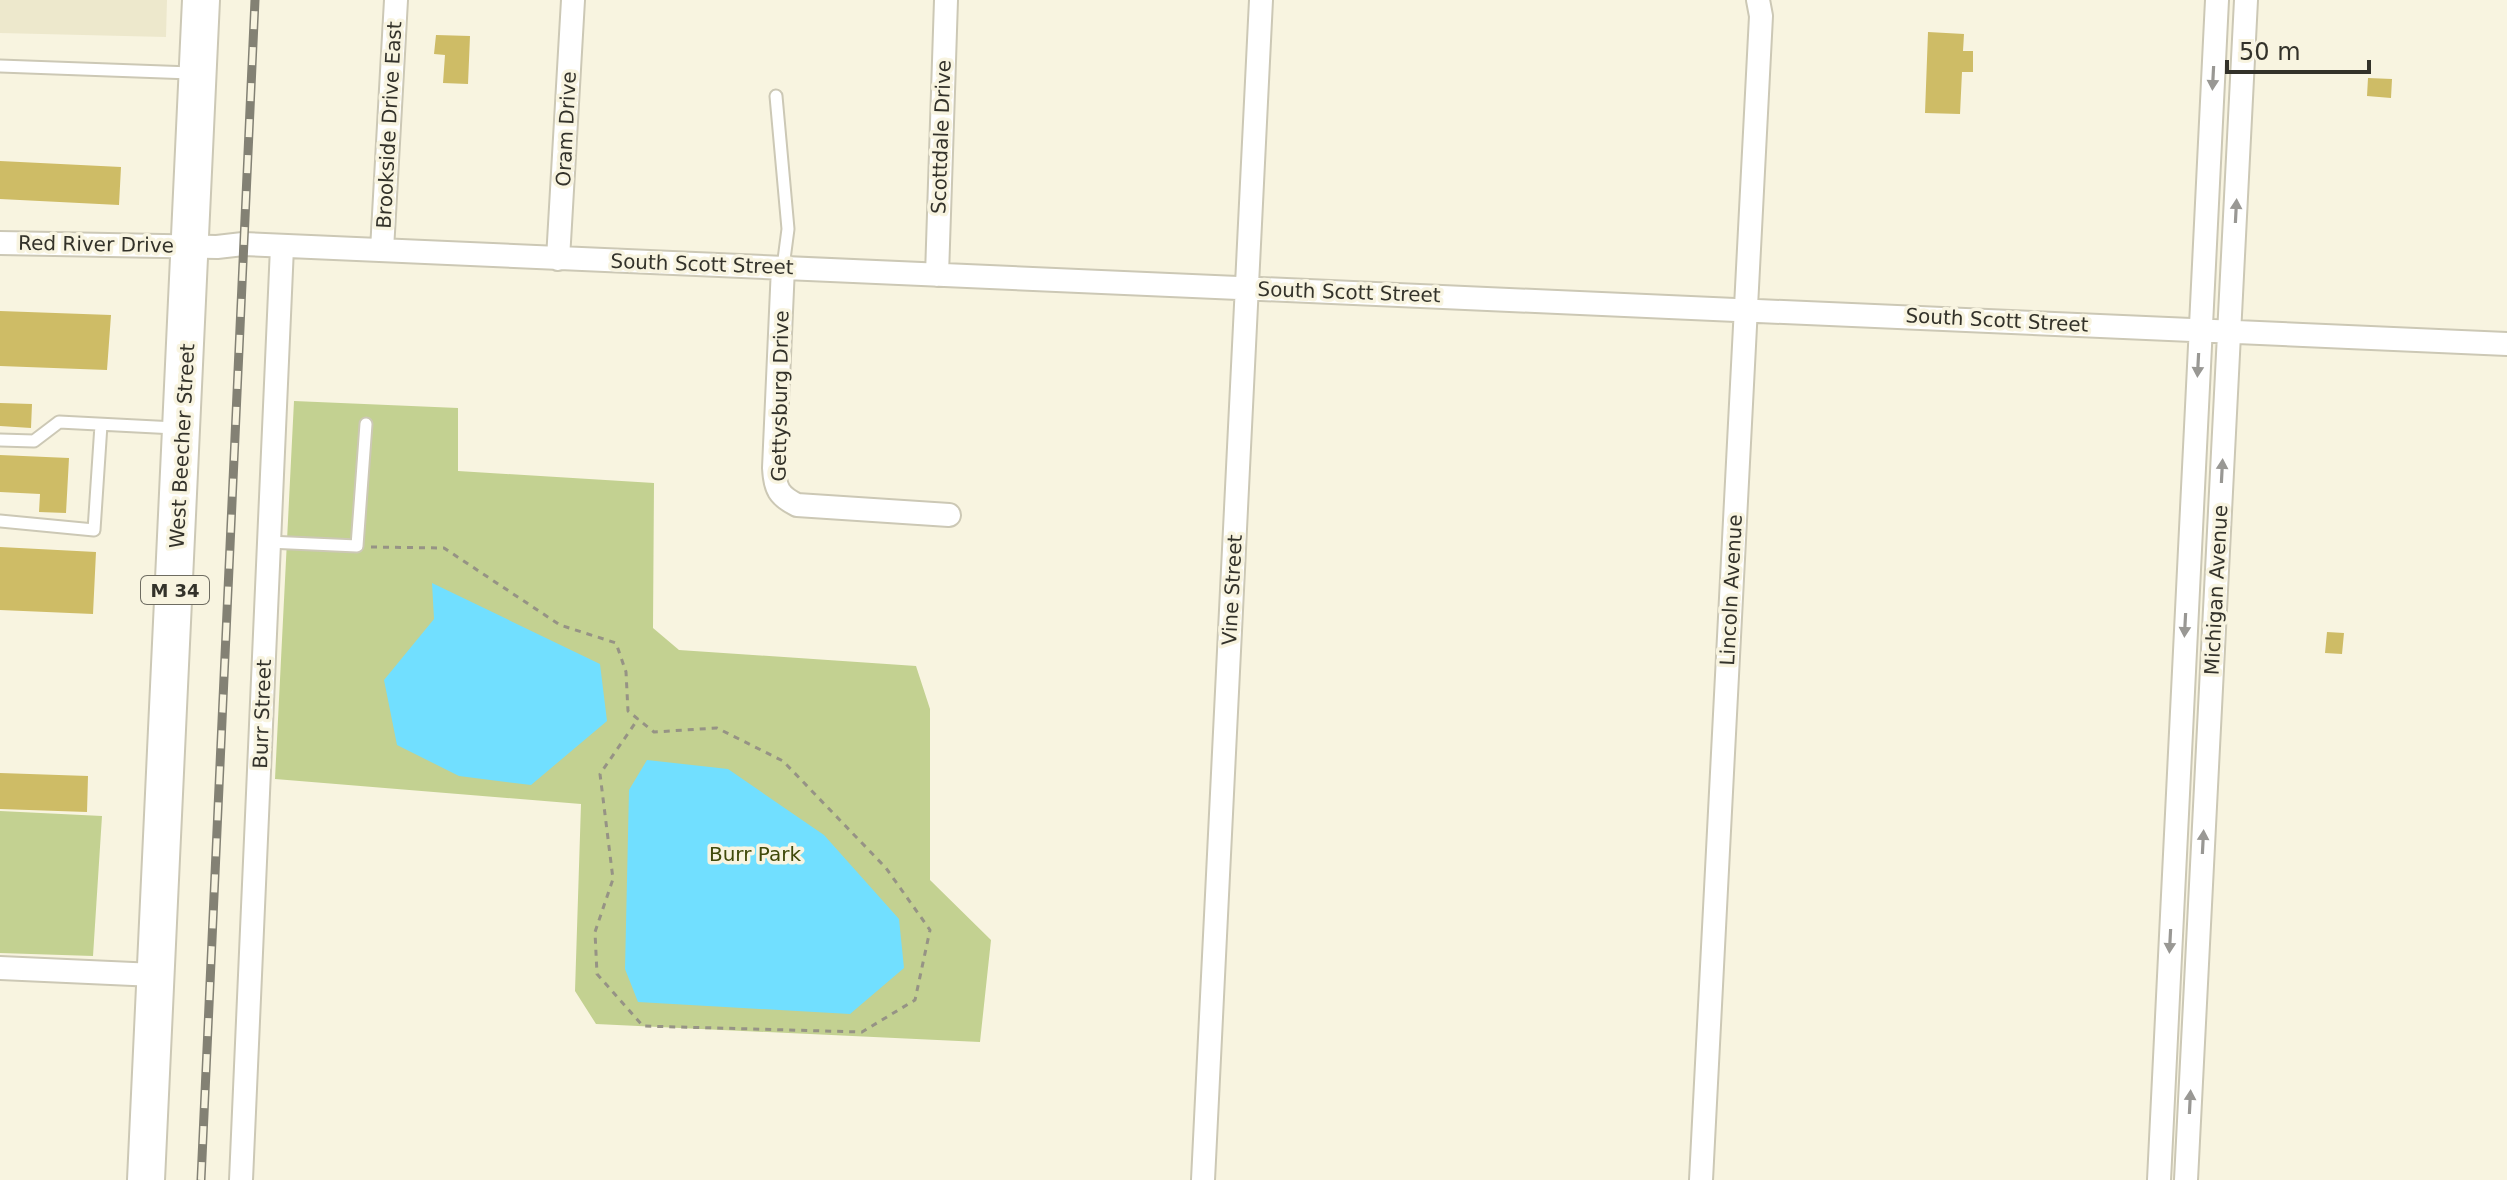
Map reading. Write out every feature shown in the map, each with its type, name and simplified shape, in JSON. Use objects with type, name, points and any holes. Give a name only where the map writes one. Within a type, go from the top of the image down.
[{"type":"main road","name":"West Beecher Street","points":[[146,1180],[192,245],[201,0]]},
{"type":"street","name":"Brookside Drive East","points":[[382,250],[396,0]]},
{"type":"street","name":"Oram Drive","points":[[558,259],[573,0]]},
{"type":"street","name":"Scottdale Drive","points":[[937,275],[946,0]]},
{"type":"street","name":"Vine Street","points":[[1203,1180],[1261,0]]},
{"type":"street","name":"Lincoln Avenue","points":[[1701,1180],[1761,16],[1758,0]]},
{"type":"street","name":"Michigan Avenue","points":[[2159,1180],[2217,0]]},
{"type":"street","name":"Michigan Avenue","points":[[2186,1180],[2246,0]]},
{"type":"street","name":"Red River Drive","points":[[0,243],[192,245]]},
{"type":"street","name":"South Scott Street","points":[[192,245],[783,267],[2507,344]]},
{"type":"street","name":"Burr Street","points":[[241,1180],[282,247]]},
{"type":"street","name":"Gettysburg Drive","points":[[783,267],[774,468],[775,486],[782,498],[797,505],[949,515]]},
{"type":"street","points":[[0,968],[155,975]]},
{"type":"lane","points":[[0,66],[198,73]]},
{"type":"lane","points":[[776,96],[788,229],[783,267]]},
{"type":"lane","points":[[0,440],[34,441],[59,422],[183,428]]},
{"type":"lane","points":[[268,542],[357,546],[366,424]]},
{"type":"lane","points":[[0,521],[94,530],[101,425]]},
{"type":"path","points":[[357,546],[444,548],[560,625],[616,643],[626,672],[628,711],[638,719],[654,732],[717,728],[783,761],[886,868],[930,930],[915,1000],[862,1032],[643,1026],[597,974],[595,932],[613,879],[600,774],[638,719]]},
{"type":"shaded area","points":[[0,0],[167,0],[166,37],[0,33]]},
{"type":"green space","name":"Burr Park","points":[[294,401],[458,408],[458,471],[654,483],[653,628],[679,650],[916,666],[930,709],[930,880],[991,940],[980,1042],[596,1024],[575,991],[581,804],[275,779]]},
{"type":"green space","points":[[0,811],[102,816],[93,956],[0,953]]},
{"type":"water","points":[[432,583],[600,664],[607,721],[531,785],[459,776],[397,745],[384,680],[434,619]]},
{"type":"water","points":[[647,760],[728,769],[824,835],[899,919],[904,968],[850,1014],[638,1002],[625,969],[629,790]]},
{"type":"building","points":[[1928,32],[1964,34],[1963,51],[1973,51],[1973,72],[1962,72],[1960,114],[1925,113]]},
{"type":"building","points":[[436,35],[470,36],[468,84],[443,83],[445,55],[434,54]]},
{"type":"building","points":[[2368,78],[2392,79],[2391,98],[2367,96]]},
{"type":"building","points":[[0,161],[121,167],[119,205],[0,199]]},
{"type":"building","points":[[0,311],[111,315],[107,370],[0,366]]},
{"type":"building","points":[[0,403],[32,404],[31,428],[0,426]]},
{"type":"building","points":[[0,455],[69,458],[66,513],[39,512],[40,494],[0,492]]},
{"type":"building","points":[[0,547],[96,552],[93,614],[0,610]]},
{"type":"building","points":[[2327,632],[2344,633],[2342,654],[2325,653]]},
{"type":"building","points":[[0,773],[88,776],[87,812],[0,809]]},
{"type":"railway","points":[[201,1180],[255,0]]}]
